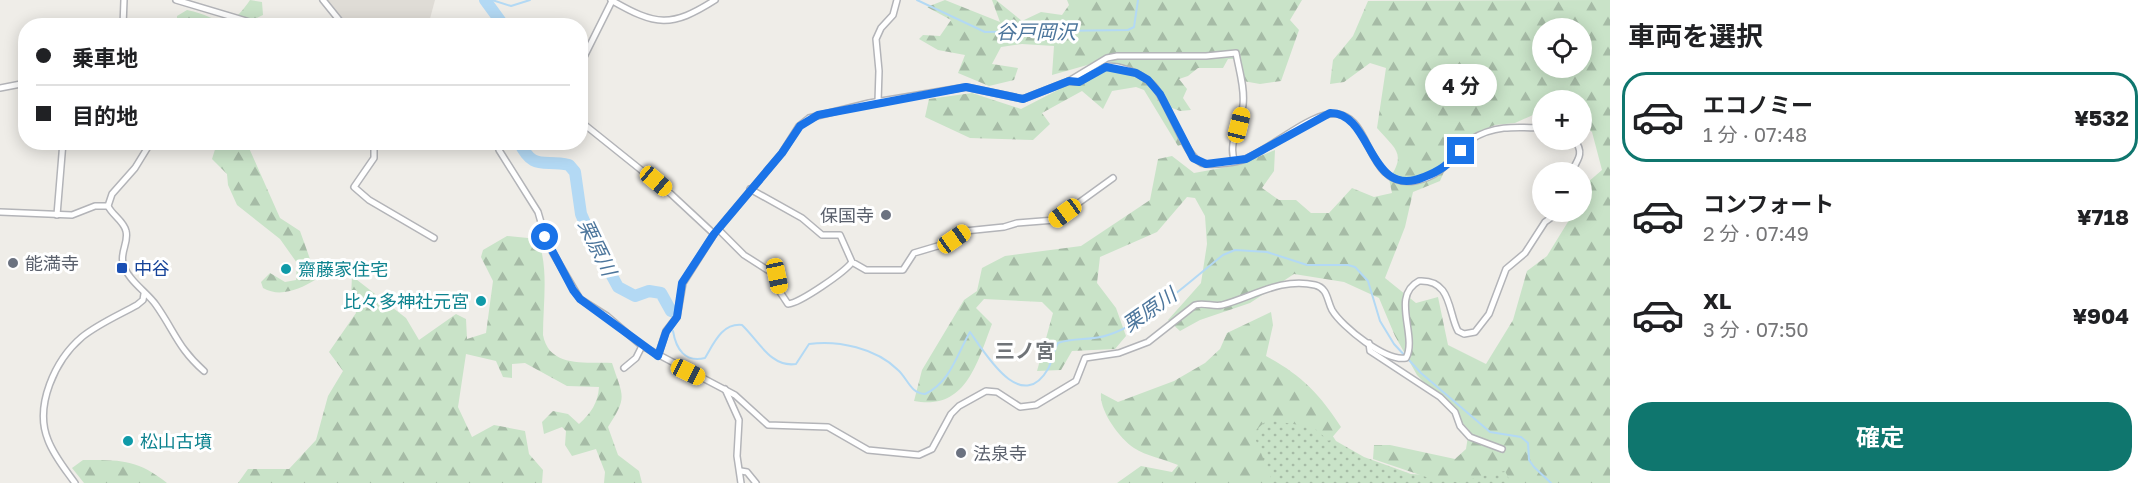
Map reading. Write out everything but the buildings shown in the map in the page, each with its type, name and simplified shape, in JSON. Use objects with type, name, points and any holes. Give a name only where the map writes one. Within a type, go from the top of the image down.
[{"type":"street","points":[[123,18],[124,0]]},
{"type":"street","points":[[176,0],[236,18]]},
{"type":"street","points":[[323,0],[338,18]]},
{"type":"street","points":[[588,49],[612,0],[651,19],[670,22],[715,0]]},
{"type":"street","points":[[878,102],[879,71],[876,39],[881,28],[893,15],[896,3]]},
{"type":"street","points":[[658,356],[666,332],[677,317],[682,283],[716,232],[782,153],[800,126],[809,118],[878,102],[969,87],[1023,99],[1069,81],[1107,58],[1117,56],[1206,56],[1236,53],[1244,90],[1243,106],[1232,149],[1235,161]]},
{"type":"street","points":[[1069,81],[1079,82],[1106,67],[1136,73],[1157,89],[1196,161],[1206,164],[1246,159],[1325,114],[1335,113],[1350,120],[1387,174],[1414,181],[1442,170],[1470,139],[1500,127],[1532,128]]},
{"type":"street","points":[[0,87],[18,84]]},
{"type":"street","points":[[588,127],[663,186],[744,255],[777,276],[780,292],[788,304],[806,297],[843,273],[852,262]]},
{"type":"street","points":[[57,215],[62,150]]},
{"type":"street","points":[[108,206],[112,194],[135,168],[146,150]]},
{"type":"street","points":[[374,150],[374,159],[354,187],[369,200],[435,238]]},
{"type":"street","points":[[499,150],[538,212],[546,243],[573,290],[580,299],[607,316],[642,346],[746,403],[768,425],[828,427],[868,450],[912,456],[932,449],[954,410],[982,393],[997,392],[1020,407],[1036,405],[1076,381],[1084,357],[1119,353],[1148,342],[1200,303],[1220,305],[1273,286],[1315,285],[1323,290],[1332,310],[1351,331],[1390,357],[1408,355],[1406,311],[1408,291],[1413,285],[1423,281],[1436,286],[1451,306],[1458,331],[1464,334],[1475,332],[1489,314],[1506,269],[1525,253],[1545,222]]},
{"type":"street","points":[[750,189],[802,218],[822,235],[840,235],[852,262],[866,270],[903,270],[914,254],[941,245],[965,231],[1055,220],[1113,178]]},
{"type":"street","points":[[0,212],[78,214],[95,206],[108,206]]},
{"type":"street","points":[[108,206],[126,228],[123,263],[144,294],[155,303],[185,354],[204,371]]},
{"type":"street","points":[[75,483],[56,455],[45,430],[44,408],[53,377],[67,354],[81,338],[137,305],[143,300],[144,294]]},
{"type":"street","points":[[1369,343],[1370,351],[1440,397],[1455,412],[1460,426],[1470,436],[1502,449]]},
{"type":"street","points":[[624,368],[636,358],[642,346]]},
{"type":"street","points":[[725,390],[739,420],[737,456],[741,483]]},
{"type":"street","points":[[741,471],[747,472],[756,483]]},
{"type":"shaded area","points":[[326,0],[435,0],[430,18],[343,18]]},
{"type":"green space","points":[[250,0],[262,2],[263,15],[257,18],[234,18]]},
{"type":"green space","points":[[945,0],[1000,22],[992,0],[996,0],[1022,21],[1041,12],[1062,15],[1069,5],[1067,0],[1302,0],[1290,20],[1299,30],[1281,81],[1260,84],[1243,81],[1237,59],[1228,59],[1223,68],[1198,68],[1188,76],[1179,79],[1187,89],[1183,98],[1191,110],[1180,111],[1164,105],[1183,144],[1178,146],[1144,90],[1136,87],[1112,91],[1103,109],[1082,91],[1042,113],[1050,124],[1033,140],[970,138],[925,117],[929,99],[972,93],[1021,109],[1112,62],[1105,60],[1052,75],[1054,46],[1022,44],[1001,47],[992,64],[1018,68],[1014,80],[989,86],[958,73],[965,55],[938,50],[919,39],[923,35],[940,36],[951,20],[927,7]]},
{"type":"green space","points":[[1610,0],[1610,483],[1511,483],[1505,471],[1457,482],[1432,479],[1373,459],[1374,445],[1390,445],[1455,459],[1466,449],[1469,430],[1417,375],[1395,336],[1379,298],[1344,282],[1294,274],[1250,303],[1200,320],[1180,331],[1168,320],[1201,283],[1207,244],[1205,216],[1195,198],[1187,197],[1157,232],[1100,257],[1097,283],[1116,308],[1126,336],[1115,349],[1072,351],[1061,370],[1037,371],[1053,313],[1042,302],[984,299],[976,308],[992,324],[981,354],[967,381],[946,399],[932,402],[914,401],[922,370],[964,300],[977,291],[982,268],[1005,256],[1081,246],[1150,200],[1158,159],[1172,156],[1194,173],[1238,165],[1275,150],[1274,171],[1262,188],[1279,200],[1296,200],[1311,213],[1329,213],[1352,188],[1374,197],[1392,193],[1389,179],[1398,157],[1393,147],[1377,128],[1386,68],[1370,63],[1344,82],[1330,84],[1333,60],[1353,36],[1368,1]],"holes":[[[1532,90],[1592,90],[1592,132],[1602,170],[1592,179],[1592,222],[1568,222],[1547,256],[1527,271],[1513,320],[1486,364],[1448,345],[1438,297],[1416,303],[1385,278],[1405,227],[1413,192],[1440,181],[1457,142],[1495,125],[1515,123],[1532,115]]]},
{"type":"green space","points":[[187,10],[213,18],[177,18]]},
{"type":"green space","points":[[215,150],[250,150],[280,218],[300,231],[310,259],[318,269],[315,280],[283,292],[263,288],[261,282],[270,273],[285,282],[296,280],[297,263],[280,239],[237,205],[228,185],[227,174],[212,159]]},
{"type":"green space","points":[[507,236],[538,239],[545,286],[543,335],[547,346],[553,353],[570,361],[612,363],[622,396],[619,409],[608,427],[618,455],[639,471],[642,483],[604,483],[605,472],[596,449],[572,456],[565,445],[566,431],[562,427],[544,434],[542,422],[553,411],[568,414],[579,424],[593,407],[599,387],[567,386],[525,363],[512,364],[512,378],[503,377],[496,361],[466,354],[458,407],[472,437],[494,425],[525,431],[529,454],[543,470],[542,483],[238,483],[248,469],[289,469],[316,440],[328,396],[343,371],[329,352],[356,313],[351,297],[352,276],[406,318],[419,340],[456,314],[466,319],[467,339],[486,333],[493,281],[481,257],[483,250]]},
{"type":"green space","points":[[1271,312],[1273,325],[1266,356],[1299,378],[1333,415],[1341,427],[1329,441],[1313,427],[1267,420],[1253,433],[1273,483],[1117,483],[1141,466],[1172,472],[1178,465],[1144,453],[1128,443],[1116,431],[1107,415],[1101,400],[1101,393],[1118,402],[1174,381],[1205,363],[1220,349],[1227,333]]},
{"type":"green space","points":[[1237,416],[1323,421],[1336,441],[1364,457],[1411,474],[1446,476],[1506,467],[1520,483],[1184,483]]},
{"type":"green space","points":[[83,460],[108,460],[137,465],[167,483],[84,483],[72,468]]},
{"type":"waterway","name":"栗原川","points":[[485,0],[498,18]]},
{"type":"waterway","name":"谷戸岡沢","points":[[492,0],[511,6],[530,0]]},
{"type":"waterway","name":"谷戸岡沢","points":[[917,0],[985,32],[1128,30],[1134,27],[1138,0]]},
{"type":"waterway","name":"栗原川","points":[[523,150],[535,161],[569,165],[575,172],[581,214],[618,287],[635,296],[649,291],[661,293],[671,311]]},
{"type":"waterway","name":"栗原川","points":[[673,331],[679,349],[687,356],[698,359],[705,358],[719,335],[735,325],[742,325],[766,352],[779,362],[787,364],[796,364],[809,344],[832,343],[856,347],[889,362],[916,391],[925,394],[941,383],[947,375],[970,332],[1004,376],[1015,383],[1027,386],[1038,381],[1048,369],[1058,343],[1102,337],[1123,329],[1168,300],[1223,255],[1235,250],[1267,252],[1307,265],[1348,265],[1355,267],[1368,281],[1380,321],[1394,344],[1421,373],[1490,432],[1521,437],[1528,443],[1529,460],[1551,483]]},
{"type":"place","name":"保国寺","points":[[886,215]]},
{"type":"place","name":"能満寺","points":[[13,263]]},
{"type":"place","name":"中谷","points":[[122,268]]},
{"type":"place","name":"齋藤家住宅","points":[[286,269]]},
{"type":"place","name":"比々多神社元宮","points":[[481,301]]},
{"type":"place","name":"松山古墳","points":[[128,441]]},
{"type":"place","name":"法泉寺","points":[[961,453]]},
{"type":"district","name":"三ノ宮","points":[[1025,350]]},
{"type":"route","points":[[545,237],[546,243],[580,299],[607,316],[642,346],[658,356],[666,332],[677,317],[682,283],[714,234],[782,153],[800,126],[809,118],[818,115],[838,113],[869,103],[966,87],[1023,99],[1069,81],[1076,83],[1082,81],[1101,68],[1110,67],[1136,73],[1153,84],[1193,158],[1201,163],[1246,159],[1318,117],[1330,113],[1346,116],[1354,124],[1382,169],[1394,178],[1407,181],[1420,179],[1442,170],[1461,151]]}]
